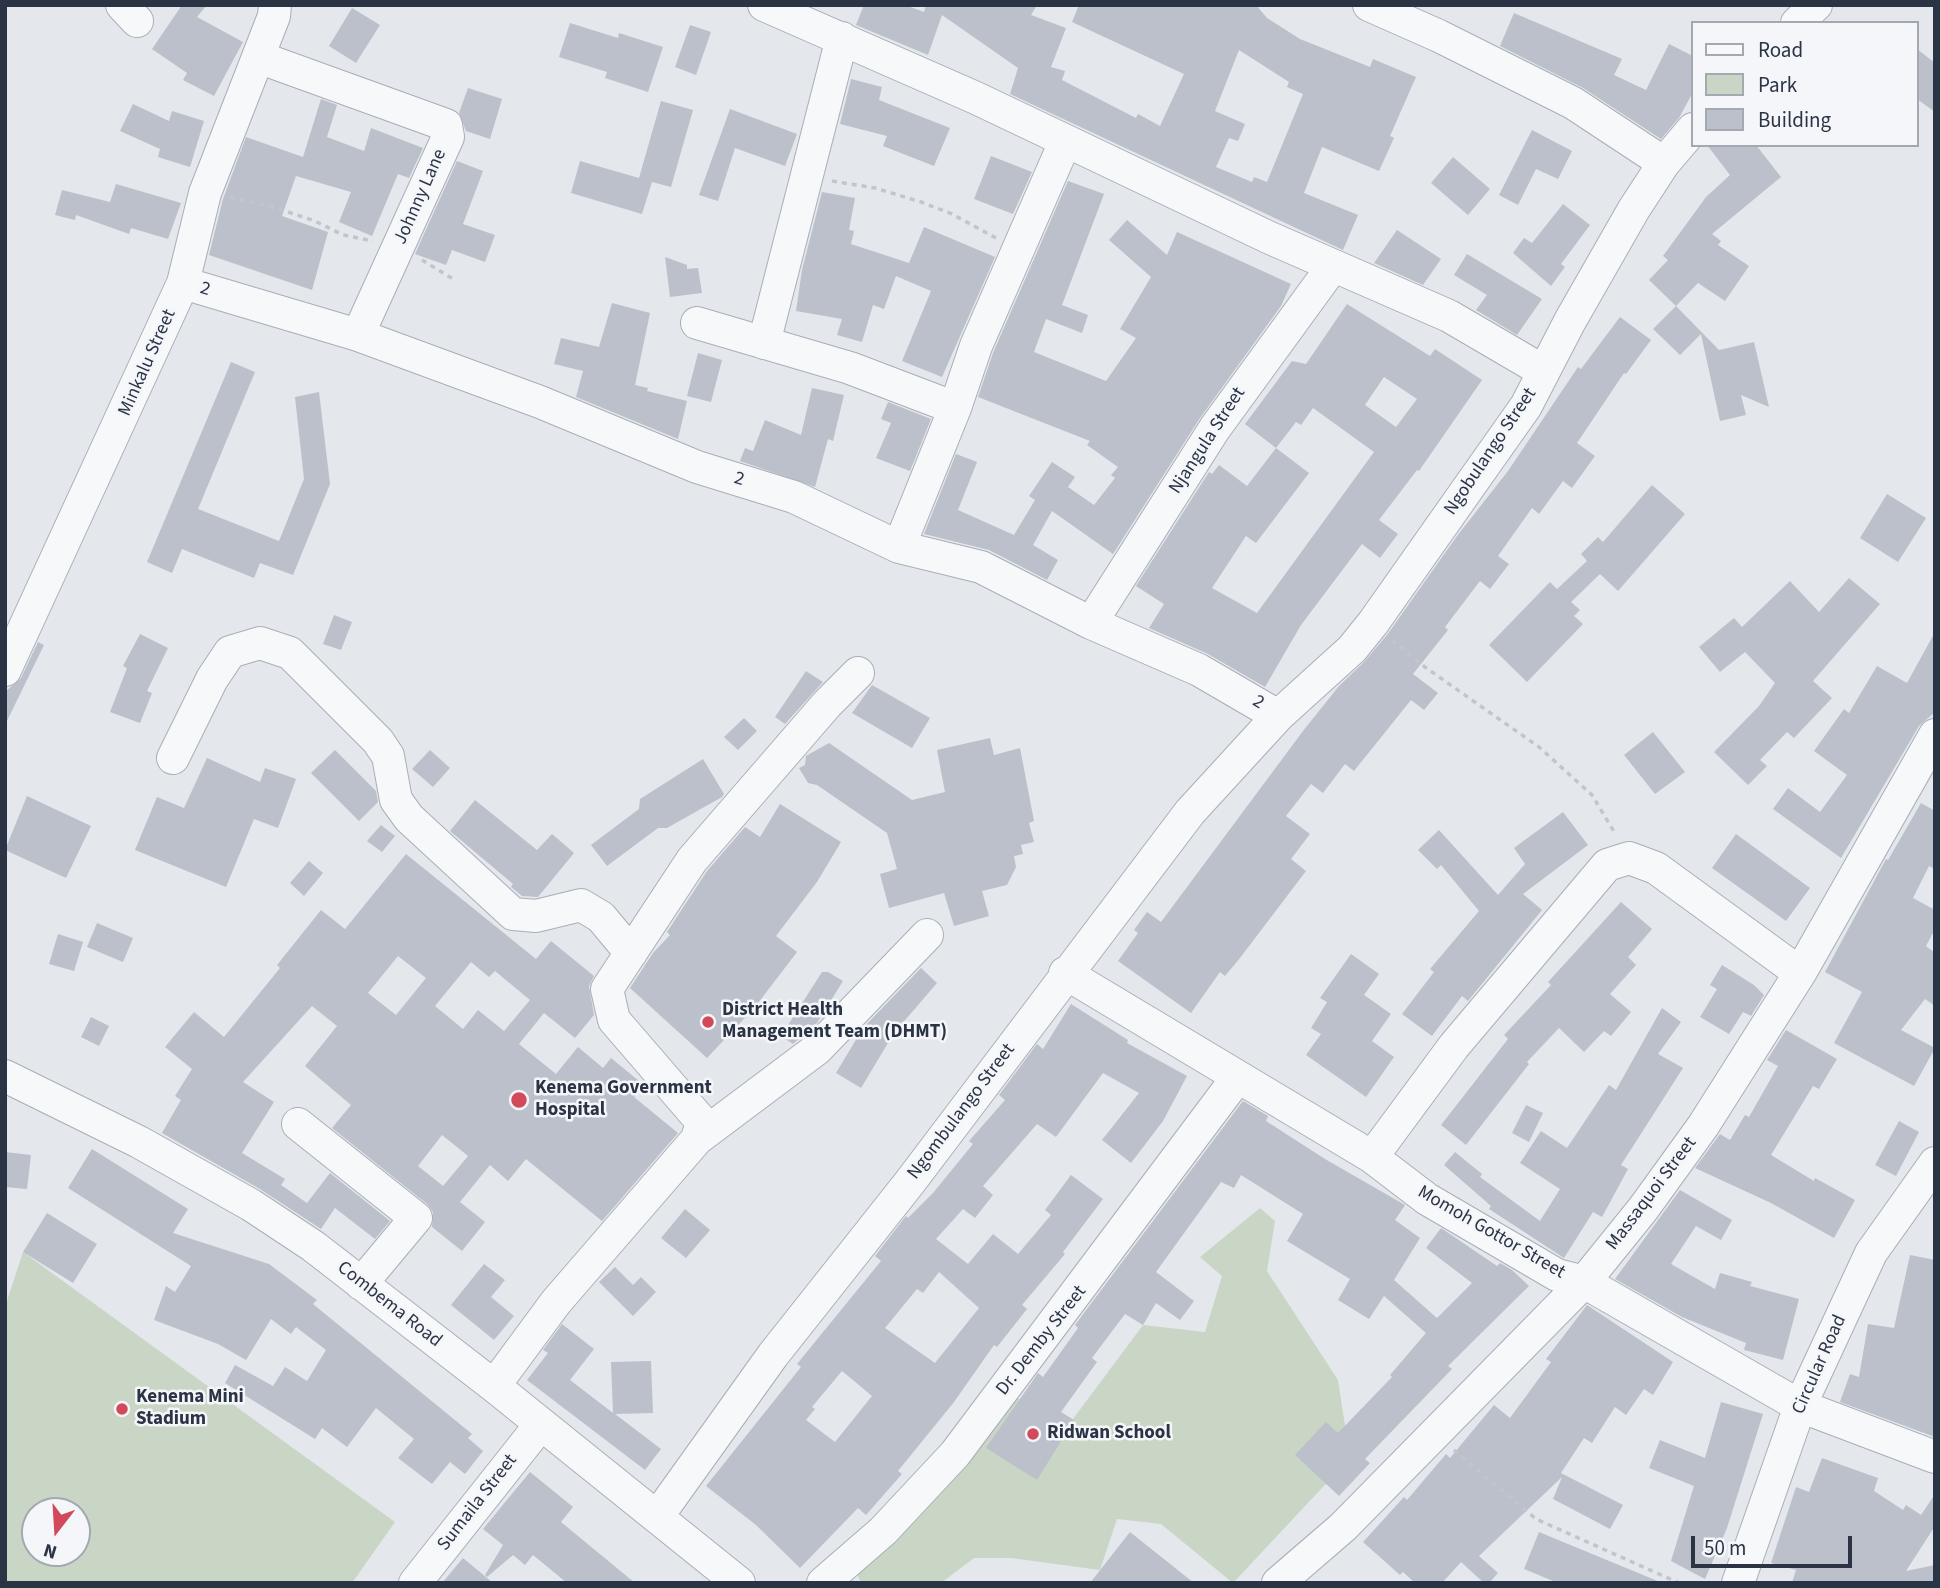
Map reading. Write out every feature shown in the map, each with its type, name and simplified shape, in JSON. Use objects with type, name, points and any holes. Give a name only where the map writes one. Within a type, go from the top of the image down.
[{"type":"street","name":"Minkalu Street","points":[[5,670],[183,283],[205,193],[274,16],[275,5]]},
{"type":"street","points":[[764,5],[842,37],[1333,266],[1449,316],[1543,371]]},
{"type":"street","points":[[1369,5],[1573,103],[1664,163]]},
{"type":"street","points":[[1799,21],[1816,5]]},
{"type":"street","points":[[764,343],[842,37]]},
{"type":"street","name":"Johnny Lane","points":[[258,57],[446,125],[448,137],[358,335]]},
{"type":"street","name":"Ngobulango Street","points":[[1278,716],[1352,649],[1373,623],[1526,405],[1597,272],[1664,163],[1692,130]]},
{"type":"street","points":[[899,547],[1016,248],[1065,142]]},
{"type":"street","name":"Njangula Street","points":[[1091,623],[1214,428],[1333,266]]},
{"type":"street","name":"2","points":[[183,283],[358,335],[540,402],[698,467],[794,497],[899,547],[981,567],[1091,623],[1199,670],[1278,716]]},
{"type":"street","points":[[697,323],[850,368],[955,408]]},
{"type":"street","points":[[173,758],[212,679],[230,652],[260,643],[290,653],[378,741],[388,756],[396,800],[409,818],[513,914],[536,916],[581,905],[601,917],[631,953]]},
{"type":"street","points":[[697,1139],[702,1122],[614,1020],[607,989],[692,860],[827,704],[858,673]]},
{"type":"street","name":"Ngombulango Street","points":[[657,1517],[774,1356],[902,1192],[1065,974],[1190,813],[1278,716]]},
{"type":"street","name":"Massaquoi Street","points":[[1278,1583],[1343,1527],[1584,1282],[1643,1209],[1703,1126],[1800,974],[1935,735]]},
{"type":"street","points":[[1372,1157],[1454,1046],[1606,865],[1629,858],[1656,869],[1800,974]]},
{"type":"street","points":[[494,1385],[556,1303],[697,1139],[817,1049],[927,935]]},
{"type":"street","name":"Momoh Gottor Street","points":[[1065,974],[1372,1157],[1427,1199],[1557,1275],[1584,1282],[1685,1343],[1800,1406],[1935,1457]]},
{"type":"street","name":"Combema Road","points":[[5,1076],[139,1142],[251,1205],[313,1246],[494,1385],[739,1583]]},
{"type":"street","name":"Dr. Demby Street","points":[[823,1583],[883,1531],[955,1454],[1237,1078]]},
{"type":"street","points":[[298,1125],[416,1218],[361,1284]]},
{"type":"street","name":"Circular Road","points":[[1738,1583],[1800,1406],[1871,1253],[1935,1163]]},
{"type":"street","name":"Sumaila Street","points":[[415,1583],[541,1424]]},
{"type":"path","points":[[807,175],[875,188],[921,202],[952,214],[1016,248]]},
{"type":"path","points":[[205,193],[276,208],[315,221],[343,235],[399,247],[453,279]]},
{"type":"path","points":[[1373,623],[1422,666],[1539,747],[1575,779],[1592,795],[1629,858]]},
{"type":"path","points":[[1434,1433],[1536,1519],[1679,1583]]},
{"type":"green space","points":[[1260,1208],[1275,1221],[1267,1271],[1338,1380],[1350,1458],[1233,1583],[1161,1524],[1117,1519],[1100,1570],[1011,1558],[974,1558],[941,1583],[861,1583],[856,1572],[1011,1395],[1070,1423],[1143,1325],[1205,1332],[1222,1276],[1200,1257]]},
{"type":"green space","name":"Kenema Mini Stadium","points":[[23,1252],[395,1522],[352,1583],[5,1583],[5,1307]]},
{"type":"building","points":[[182,5],[207,5],[197,17],[243,42],[214,96],[183,80],[187,73],[152,49]]},
{"type":"building","points":[[864,5],[905,5],[924,12],[926,5],[1037,5],[1031,15],[1066,28],[1051,67],[1065,71],[1062,80],[1136,118],[1138,114],[1160,126],[1184,74],[1072,22],[1079,5],[1256,5],[1267,18],[1300,39],[1370,67],[1373,59],[1416,77],[1390,136],[1394,138],[1379,171],[1322,147],[1304,193],[1358,215],[1343,250],[1010,94],[1018,68],[942,15],[928,55],[856,25]],"holes":[[[1239,50],[1289,82],[1287,87],[1303,94],[1267,182],[1254,177],[1252,182],[1216,167],[1229,138],[1238,141],[1245,124],[1215,111]]]},
{"type":"building","points":[[352,8],[380,25],[356,63],[329,46]]},
{"type":"building","points":[[1514,13],[1622,59],[1614,75],[1646,90],[1669,44],[1692,56],[1692,94],[1679,118],[1661,139],[1583,88],[1500,46]]},
{"type":"building","points":[[570,23],[618,38],[619,33],[663,47],[648,92],[605,78],[607,72],[559,57]]},
{"type":"building","points":[[690,25],[711,32],[696,75],[675,67]]},
{"type":"building","points":[[1919,51],[1935,63],[1935,112],[1919,100]]},
{"type":"building","points":[[851,79],[882,87],[879,100],[950,128],[934,166],[883,146],[887,136],[840,124]]},
{"type":"building","points":[[468,88],[502,99],[490,139],[466,131],[459,113]]},
{"type":"building","points":[[321,99],[337,105],[327,137],[364,151],[371,128],[423,148],[409,178],[398,174],[372,236],[339,222],[351,192],[296,176],[282,216],[328,232],[312,290],[209,255],[223,199],[246,137],[303,157]]},
{"type":"building","points":[[661,101],[693,110],[671,187],[652,182],[642,214],[571,193],[580,161],[639,178]]},
{"type":"building","points":[[133,104],[169,121],[172,111],[204,121],[190,167],[158,157],[160,149],[120,131]]},
{"type":"building","points":[[730,109],[797,134],[785,166],[735,148],[718,201],[699,195]]},
{"type":"building","points":[[1532,130],[1572,151],[1558,179],[1536,169],[1518,205],[1499,195]]},
{"type":"building","points":[[1709,147],[1758,147],[1781,177],[1712,234],[1721,241],[1718,245],[1749,266],[1725,301],[1698,283],[1676,306],[1649,280],[1668,260],[1663,256],[1706,197],[1730,175]]},
{"type":"building","points":[[991,156],[1032,172],[1013,214],[974,199]]},
{"type":"building","points":[[1453,157],[1490,189],[1468,215],[1431,183]]},
{"type":"building","points":[[457,161],[483,171],[463,224],[495,235],[485,262],[452,250],[446,265],[415,254]]},
{"type":"building","points":[[1068,181],[1104,194],[1062,305],[1088,315],[1082,333],[1046,319],[1034,352],[1106,381],[1136,338],[1120,329],[1151,277],[1109,240],[1127,220],[1167,255],[1177,232],[1291,284],[1281,306],[1200,418],[1113,554],[1052,511],[1033,545],[1058,560],[1047,580],[989,550],[924,534],[956,454],[977,462],[958,510],[1014,535],[1035,500],[1029,496],[1052,462],[1075,477],[1068,487],[1094,505],[1115,478],[1111,475],[1118,467],[1087,445],[1090,441],[978,397],[993,353]]},
{"type":"building","points":[[116,184],[181,203],[168,239],[131,228],[129,234],[76,215],[75,220],[55,215],[62,190],[110,202]]},
{"type":"building","points":[[822,192],[855,198],[849,230],[854,231],[851,244],[909,263],[924,227],[995,257],[942,377],[902,361],[931,291],[896,276],[884,309],[873,305],[862,342],[837,335],[842,319],[796,311],[802,270]]},
{"type":"building","points":[[1563,204],[1590,225],[1561,264],[1565,267],[1551,286],[1513,253],[1524,238],[1532,243]]},
{"type":"building","points":[[1397,230],[1441,259],[1423,285],[1374,263]]},
{"type":"building","points":[[1467,254],[1542,299],[1517,335],[1476,310],[1487,295],[1454,275]]},
{"type":"building","points":[[665,257],[687,265],[687,269],[698,268],[702,293],[670,297]]},
{"type":"building","points":[[612,303],[650,313],[635,385],[648,388],[647,391],[687,401],[678,439],[576,397],[583,371],[554,364],[561,338],[599,347]]},
{"type":"building","points":[[1347,304],[1430,356],[1435,349],[1482,380],[1419,471],[1417,470],[1379,520],[1398,534],[1380,558],[1362,544],[1301,625],[1265,687],[1208,654],[1149,628],[1164,604],[1136,586],[1209,472],[1212,474],[1219,465],[1247,486],[1276,448],[1245,424],[1292,361],[1306,364]],"holes":[[[1384,377],[1417,399],[1396,427],[1365,405]],[[1313,408],[1374,452],[1257,613],[1212,588],[1246,536],[1256,543],[1309,473],[1276,448],[1296,422],[1301,425]]]},
{"type":"building","points":[[1676,306],[1719,350],[1754,342],[1769,407],[1741,395],[1746,415],[1720,421],[1701,334],[1680,355],[1653,329]]},
{"type":"building","points":[[1620,317],[1651,340],[1626,374],[1624,373],[1577,443],[1595,456],[1572,488],[1563,481],[1539,514],[1532,508],[1498,556],[1509,564],[1490,589],[1480,581],[1445,627],[1448,630],[1413,674],[1438,693],[1424,710],[1411,700],[1354,771],[1345,764],[1323,793],[1311,784],[1286,816],[1310,834],[1291,859],[1306,871],[1240,958],[1225,976],[1220,972],[1191,1013],[1118,961],[1138,933],[1134,930],[1147,912],[1161,922],[1303,731],[1339,686],[1387,635],[1457,536],[1508,471],[1578,367],[1581,369]]},
{"type":"building","points":[[698,353],[722,360],[711,402],[687,396]]},
{"type":"building","points":[[231,362],[255,372],[198,509],[279,541],[304,479],[295,397],[319,392],[330,484],[293,575],[260,563],[254,578],[182,549],[172,573],[147,562]]},
{"type":"building","points":[[812,388],[844,395],[833,441],[828,439],[815,487],[740,461],[745,448],[753,451],[765,420],[801,435]]},
{"type":"building","points":[[888,402],[931,419],[910,471],[876,458],[891,423],[881,419]]},
{"type":"building","points":[[1652,485],[1685,514],[1618,591],[1600,574],[1571,602],[1580,610],[1574,616],[1583,624],[1527,682],[1489,645],[1550,582],[1557,589],[1587,561],[1581,554],[1598,537],[1603,542]]},
{"type":"building","points":[[1887,494],[1926,518],[1898,562],[1860,538]]},
{"type":"building","points":[[1849,578],[1880,604],[1813,681],[1832,698],[1794,738],[1787,732],[1760,760],[1767,766],[1748,785],[1714,752],[1759,706],[1775,683],[1745,652],[1720,672],[1699,647],[1734,618],[1742,627],[1790,581],[1819,612]]},
{"type":"building","points":[[334,615],[352,622],[341,650],[323,644]]},
{"type":"building","points":[[1935,632],[1935,712],[1919,726],[1841,858],[1773,809],[1788,788],[1820,812],[1847,775],[1814,751],[1844,709],[1849,713],[1877,666],[1907,683]]},
{"type":"building","points":[[140,634],[168,648],[147,691],[152,693],[140,723],[110,712],[127,668],[123,666]]},
{"type":"building","points":[[38,642],[44,645],[5,725],[5,692],[21,678]]},
{"type":"building","points":[[806,671],[823,682],[785,724],[775,717]]},
{"type":"building","points":[[872,685],[930,718],[912,748],[852,713]]},
{"type":"building","points":[[744,718],[757,731],[738,750],[724,737]]},
{"type":"building","points":[[1653,732],[1685,772],[1655,794],[1624,755]]},
{"type":"building","points":[[990,738],[994,755],[1020,748],[1034,821],[1029,823],[1034,842],[1021,845],[1023,854],[1014,856],[1016,867],[1007,885],[982,891],[989,916],[954,926],[944,893],[889,908],[880,874],[897,869],[887,833],[817,785],[808,783],[799,768],[805,765],[806,756],[829,743],[912,800],[945,792],[937,750]]},
{"type":"building","points":[[335,750],[376,791],[378,802],[359,821],[311,773]]},
{"type":"building","points":[[430,750],[450,768],[433,787],[412,769]]},
{"type":"building","points":[[207,758],[260,782],[265,768],[296,779],[278,828],[254,819],[226,887],[135,850],[157,797],[184,808]]},
{"type":"building","points":[[703,759],[724,794],[722,797],[667,828],[658,828],[607,866],[591,845],[639,809],[640,799]]},
{"type":"building","points":[[27,796],[91,826],[66,878],[5,850]]},
{"type":"building","points":[[475,800],[537,850],[552,834],[574,853],[538,897],[522,896],[511,887],[513,884],[450,831]]},
{"type":"building","points":[[1921,803],[1935,811],[1935,869],[1929,866],[1913,898],[1935,910],[1935,929],[1926,946],[1935,953],[1935,1006],[1925,999],[1901,1030],[1935,1048],[1914,1086],[1834,1043],[1862,992],[1825,972],[1886,859],[1888,860]]},
{"type":"building","points":[[780,804],[841,842],[817,882],[776,936],[797,952],[755,1007],[707,1058],[630,988],[653,953],[670,935],[667,932],[707,871],[745,827],[760,837]]},
{"type":"building","points":[[1563,812],[1588,845],[1523,894],[1542,910],[1468,1001],[1462,996],[1432,1036],[1402,1014],[1434,972],[1430,969],[1479,911],[1441,865],[1437,869],[1418,850],[1439,830],[1498,895],[1525,864],[1514,848]]},
{"type":"building","points":[[381,825],[395,836],[382,852],[367,841]]},
{"type":"building","points":[[1736,834],[1810,888],[1786,921],[1712,868]]},
{"type":"building","name":"Kenema Government Hospital","points":[[406,854],[536,959],[551,941],[594,976],[589,986],[594,1015],[575,1038],[544,1013],[519,1044],[556,1074],[578,1047],[603,1068],[611,1058],[644,1085],[634,1097],[678,1133],[602,1221],[526,1159],[508,1181],[490,1165],[460,1202],[485,1222],[462,1251],[432,1227],[433,1212],[427,1204],[332,1128],[351,1105],[305,1066],[337,1026],[312,1006],[243,1082],[274,1102],[242,1153],[285,1179],[281,1185],[307,1203],[330,1173],[390,1221],[375,1239],[335,1208],[321,1229],[260,1189],[162,1133],[181,1100],[175,1096],[192,1069],[165,1047],[194,1012],[224,1037],[280,968],[277,965],[321,910],[345,929]],"holes":[[[398,956],[426,978],[396,1015],[368,993]],[[471,962],[489,977],[495,971],[530,1000],[504,1031],[478,1010],[463,1029],[435,1006]],[[442,1135],[468,1156],[443,1186],[418,1166]]]},
{"type":"building","points":[[309,861],[323,873],[304,896],[290,883]]},
{"type":"building","points":[[1621,902],[1652,929],[1628,957],[1636,965],[1610,994],[1631,1012],[1611,1036],[1604,1031],[1584,1052],[1559,1028],[1527,1062],[1529,1064],[1466,1145],[1441,1125],[1508,1039],[1504,1035],[1551,985],[1548,982]]},
{"type":"building","points":[[97,923],[133,938],[123,962],[87,947]]},
{"type":"building","points":[[58,934],[83,942],[74,971],[49,964]]},
{"type":"building","points":[[1351,954],[1379,974],[1364,995],[1391,1014],[1372,1041],[1394,1057],[1366,1097],[1306,1055],[1321,1034],[1311,1028],[1327,1002],[1320,998]]},
{"type":"building","points":[[1722,965],[1754,985],[1764,995],[1751,1016],[1743,1012],[1729,1034],[1700,1017],[1717,989],[1710,985]]},
{"type":"building","points":[[921,968],[937,983],[894,1033],[861,1088],[836,1073],[863,1028]]},
{"type":"building","points":[[822,972],[828,972],[843,981],[817,1023],[793,1044],[781,1036]]},
{"type":"building","points":[[1071,1004],[1128,1040],[1127,1043],[1187,1076],[1163,1121],[1131,1163],[1102,1140],[1139,1093],[1103,1073],[1056,1137],[1037,1124],[983,1186],[993,1195],[975,1218],[963,1209],[936,1239],[968,1264],[993,1234],[1018,1254],[1051,1215],[1045,1210],[1071,1175],[1103,1199],[1063,1252],[1065,1254],[1022,1305],[1027,1309],[997,1347],[994,1345],[954,1402],[898,1471],[902,1474],[866,1515],[858,1508],[800,1568],[756,1525],[706,1486],[801,1367],[797,1364],[881,1261],[875,1256],[906,1216],[908,1218],[933,1193],[973,1144],[969,1141],[1005,1100],[999,1095],[1037,1044],[1043,1049]],"holes":[[[939,1272],[979,1308],[935,1363],[885,1328],[917,1289],[923,1293]],[[842,1371],[872,1396],[835,1442],[806,1420],[815,1409],[812,1407]]]},
{"type":"building","points":[[1662,1008],[1681,1022],[1658,1054],[1683,1068],[1621,1165],[1628,1169],[1602,1217],[1593,1212],[1564,1258],[1489,1209],[1491,1206],[1444,1165],[1455,1152],[1482,1174],[1480,1177],[1540,1221],[1560,1189],[1520,1163],[1541,1131],[1567,1148],[1609,1085],[1616,1090]]},
{"type":"building","points":[[91,1017],[109,1026],[99,1046],[81,1037]]},
{"type":"building","points":[[1786,1030],[1837,1059],[1819,1089],[1813,1086],[1771,1155],[1814,1181],[1815,1178],[1855,1200],[1834,1238],[1771,1203],[1695,1168],[1720,1134],[1730,1140],[1745,1115],[1749,1117],[1778,1066],[1767,1060]]},
{"type":"building","points":[[1243,1101],[1268,1116],[1266,1121],[1325,1159],[1405,1205],[1395,1220],[1420,1238],[1394,1280],[1437,1318],[1472,1283],[1426,1248],[1441,1228],[1497,1266],[1500,1263],[1512,1270],[1529,1286],[1448,1366],[1452,1369],[1365,1459],[1370,1463],[1339,1496],[1295,1455],[1326,1422],[1338,1433],[1392,1377],[1390,1375],[1426,1333],[1384,1296],[1369,1319],[1338,1300],[1350,1279],[1287,1241],[1303,1214],[1241,1175],[1234,1188],[1221,1182],[1156,1272],[1194,1301],[1180,1320],[1156,1303],[1143,1325],[1125,1314],[1092,1358],[1097,1362],[1061,1412],[1074,1420],[1037,1480],[986,1448],[1038,1373],[1043,1377],[1078,1328],[1075,1325]]},
{"type":"building","points":[[1526,1105],[1543,1113],[1529,1142],[1512,1133]]},
{"type":"building","points":[[1899,1121],[1919,1132],[1896,1176],[1875,1165]]},
{"type":"building","points":[[92,1149],[188,1209],[173,1233],[269,1264],[317,1300],[313,1304],[472,1434],[468,1438],[483,1451],[465,1474],[450,1462],[432,1484],[398,1458],[414,1439],[376,1408],[347,1447],[322,1428],[315,1439],[225,1383],[235,1365],[273,1386],[285,1367],[307,1381],[326,1350],[296,1327],[291,1334],[271,1319],[246,1360],[218,1344],[154,1320],[166,1286],[175,1292],[191,1266],[68,1188]]},
{"type":"building","points":[[5,1152],[31,1155],[27,1189],[5,1187]]},
{"type":"building","points":[[1680,1190],[1732,1220],[1721,1240],[1696,1226],[1671,1264],[1715,1289],[1720,1273],[1752,1282],[1750,1286],[1799,1299],[1783,1360],[1744,1350],[1746,1343],[1682,1317],[1615,1279]]},
{"type":"building","points":[[685,1209],[710,1230],[686,1258],[661,1238]]},
{"type":"building","points":[[47,1213],[97,1244],[73,1283],[23,1252]]},
{"type":"building","points":[[1910,1255],[1935,1260],[1935,1437],[1840,1402],[1850,1374],[1859,1377],[1868,1324],[1894,1328]]},
{"type":"building","points":[[484,1264],[505,1280],[491,1297],[514,1316],[494,1340],[451,1305]]},
{"type":"building","points":[[615,1267],[633,1285],[641,1277],[656,1292],[633,1316],[599,1282]]},
{"type":"building","points":[[1587,1305],[1673,1362],[1653,1395],[1644,1389],[1626,1415],[1615,1407],[1592,1443],[1584,1438],[1561,1473],[1623,1505],[1610,1529],[1553,1499],[1562,1477],[1479,1556],[1498,1573],[1489,1583],[1484,1583],[1461,1562],[1442,1583],[1415,1583],[1403,1572],[1400,1575],[1363,1542],[1404,1497],[1407,1500],[1446,1454],[1450,1458],[1494,1405],[1510,1418],[1551,1362],[1546,1359]]},
{"type":"building","points":[[562,1324],[594,1349],[570,1380],[613,1413],[611,1362],[651,1361],[653,1413],[615,1414],[661,1449],[645,1470],[527,1380],[548,1353],[543,1350]]},
{"type":"building","points":[[1721,1402],[1763,1414],[1727,1528],[1705,1579],[1671,1561],[1694,1486],[1649,1468],[1660,1440],[1705,1458]]},
{"type":"building","points":[[1822,1458],[1878,1478],[1874,1491],[1903,1510],[1906,1505],[1921,1515],[1935,1494],[1935,1526],[1906,1571],[1935,1565],[1935,1583],[1792,1583],[1796,1570],[1771,1563],[1796,1487],[1809,1492]]},
{"type":"building","points":[[530,1472],[573,1507],[561,1522],[635,1583],[567,1583],[533,1555],[525,1565],[513,1555],[487,1577],[485,1575],[503,1545],[483,1529]]},
{"type":"building","points":[[1130,1532],[1194,1583],[1090,1583]]},
{"type":"building","points":[[1539,1532],[1660,1583],[1558,1583],[1524,1569]]},
{"type":"building","points":[[463,1558],[493,1583],[442,1583]]},
{"type":"place","name":"District Health Management Team (DHMT)","points":[[708,1022]]},
{"type":"place","name":"Kenema Government Hospital","points":[[519,1100]]},
{"type":"place","name":"Kenema Mini Stadium","points":[[122,1409]]},
{"type":"place","name":"Ridwan School","points":[[1033,1434]]}]
